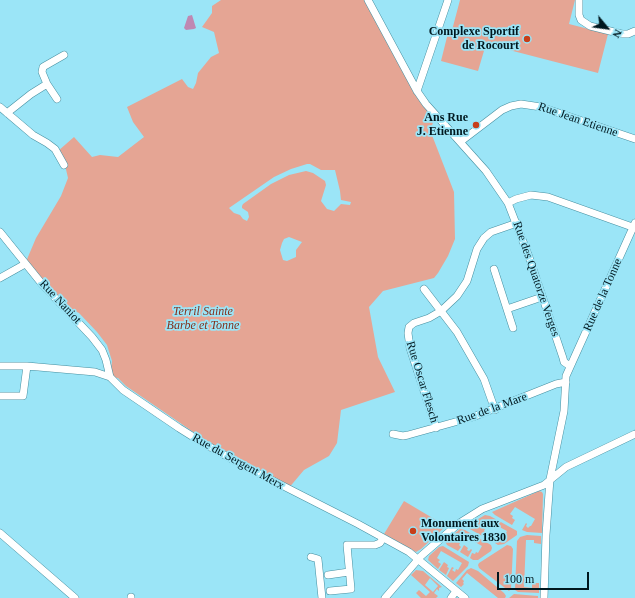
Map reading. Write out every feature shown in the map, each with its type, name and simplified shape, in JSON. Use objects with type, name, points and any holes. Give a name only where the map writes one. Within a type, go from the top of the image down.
[{"type":"street","name":"Rue des Quatorze Verges","points":[[368,0],[417,91],[435,115],[490,176],[508,203],[517,223],[563,358],[570,366]]},
{"type":"street","points":[[417,91],[448,0]]},
{"type":"street","points":[[579,0],[579,15],[581,20],[590,26],[622,34],[628,34],[635,31]]},
{"type":"street","points":[[57,99],[46,84],[42,72],[43,67],[64,55]]},
{"type":"street","points":[[7,113],[46,84]]},
{"type":"street","name":"Rue Jean Etienne","points":[[460,142],[502,110],[521,104],[541,107],[635,140]]},
{"type":"street","points":[[0,107],[33,135],[55,149],[64,165]]},
{"type":"street","points":[[508,203],[531,195],[548,197],[634,226]]},
{"type":"street","name":"Rue Oscar Flesch","points":[[436,428],[410,348],[408,330],[411,325],[429,318],[441,311],[453,301],[464,287],[470,274],[477,249],[484,238],[491,232],[517,223]]},
{"type":"street","name":"Rue de la Tonne","points":[[570,366],[634,226]]},
{"type":"street","name":"Rue Naniot","points":[[0,232],[46,289],[76,319],[102,350],[110,377]]},
{"type":"street","points":[[0,278],[25,264]]},
{"type":"street","points":[[494,270],[513,328]]},
{"type":"street","points":[[424,289],[457,332],[484,379],[495,410]]},
{"type":"street","points":[[507,309],[542,296]]},
{"type":"street","name":"Rue du Sergent Merx","points":[[0,366],[27,366],[94,372],[110,377],[123,390],[178,428],[203,443],[253,471],[358,524],[409,552],[465,598]]},
{"type":"street","points":[[0,396],[23,396],[27,366]]},
{"type":"street","points":[[544,598],[550,479],[564,410],[566,376],[570,366]]},
{"type":"street","name":"Rue de la Mare","points":[[393,434],[403,436],[436,428],[495,410],[556,384],[566,382]]},
{"type":"street","points":[[384,598],[418,560],[458,524],[482,509],[544,485],[566,468],[635,434]]},
{"type":"street","points":[[0,533],[75,598]]},
{"type":"street","points":[[330,591],[351,589],[347,545],[375,545],[380,543],[383,538]]},
{"type":"street","points":[[312,557],[318,559],[322,598]]},
{"type":"street","points":[[328,574],[349,572]]},
{"type":"street","points":[[451,598],[456,591]]},
{"type":"green space","name":"Terril Sainte Barbe et Tonne","points":[[221,0],[368,0],[435,118],[430,130],[454,192],[455,239],[448,256],[438,273],[434,278],[383,291],[369,307],[378,357],[395,392],[341,410],[337,443],[329,456],[304,470],[288,489],[248,463],[205,440],[126,386],[118,378],[110,377],[112,361],[107,345],[79,313],[60,304],[25,264],[36,238],[61,196],[68,178],[65,165],[58,151],[74,137],[92,157],[100,155],[118,157],[144,137],[133,122],[127,107],[182,79],[188,87],[193,89],[198,73],[211,57],[219,53],[214,32],[202,27],[212,13],[212,6]],"holes":[[[307,164],[321,170],[335,170],[341,200],[351,202],[350,205],[341,204],[334,211],[327,209],[321,201],[326,185],[325,181],[313,173],[306,171],[289,175],[271,184],[243,204],[242,208],[248,212],[249,217],[247,221],[229,208],[274,177],[291,169]],[[289,237],[302,242],[296,250],[296,257],[287,261],[283,260],[280,250],[284,239]]]},
{"type":"green space","name":"Complexe Sportif de Rocourt","points":[[460,0],[575,0],[569,24],[608,34],[598,73],[486,44],[478,71],[441,61],[448,33],[451,34]]},
{"type":"green space","points":[[539,491],[543,494],[542,533],[527,532],[522,530],[526,523],[528,528],[531,526],[535,519],[515,507],[510,514],[515,520],[512,525],[492,512]]},
{"type":"green space","points":[[404,501],[446,526],[416,552],[384,534]]},
{"type":"green space","points":[[485,515],[490,516],[517,531],[517,535],[504,544],[498,545],[495,543],[497,539],[503,539],[507,531],[486,520],[482,527],[486,532],[484,537],[466,526]]},
{"type":"green space","points":[[460,529],[465,530],[491,545],[491,551],[478,560],[473,560],[470,558],[472,553],[478,553],[482,546],[461,534],[457,541],[460,543],[459,545],[461,547],[458,551],[447,545],[445,541]]},
{"type":"green space","points":[[527,535],[541,536],[541,544],[534,543],[534,540],[526,540],[524,587],[532,588],[532,584],[539,583],[539,593],[518,592],[515,590],[517,541],[520,537]]},
{"type":"green space","points":[[464,545],[468,548],[467,550],[472,550],[468,557],[460,552]]},
{"type":"green space","points":[[507,545],[511,546],[513,549],[511,589],[509,591],[479,568],[478,565]]},
{"type":"green space","points":[[443,546],[469,562],[468,566],[453,581],[447,576],[452,567],[454,568],[452,570],[455,572],[462,563],[441,551],[437,558],[440,560],[438,562],[441,564],[438,569],[428,560],[429,556],[439,547]]},
{"type":"green space","points":[[444,562],[449,568],[446,575],[439,570]]},
{"type":"green space","points":[[471,568],[478,571],[504,593],[506,596],[505,598],[498,598],[467,573],[462,579],[464,584],[461,587],[456,583],[467,570]]},
{"type":"green space","points":[[416,570],[423,571],[442,587],[439,588],[439,591],[437,589],[434,593],[438,596],[436,598],[421,598],[416,593],[419,590],[426,596],[430,592],[411,575]],"holes":[[[430,578],[438,586],[433,592],[425,585]]]},
{"type":"green space","points":[[514,594],[538,596],[538,598],[509,598]]},
{"type":"shaded area","points":[[192,15],[196,28],[186,30],[184,28],[188,16]]},
{"type":"place","name":"Complexe Sportif de Rocourt","points":[[527,39]]},
{"type":"place","name":"Ans Rue J. Etienne","points":[[476,125]]},
{"type":"place","name":"Monument aux Volontaires 1830","points":[[413,531]]}]
